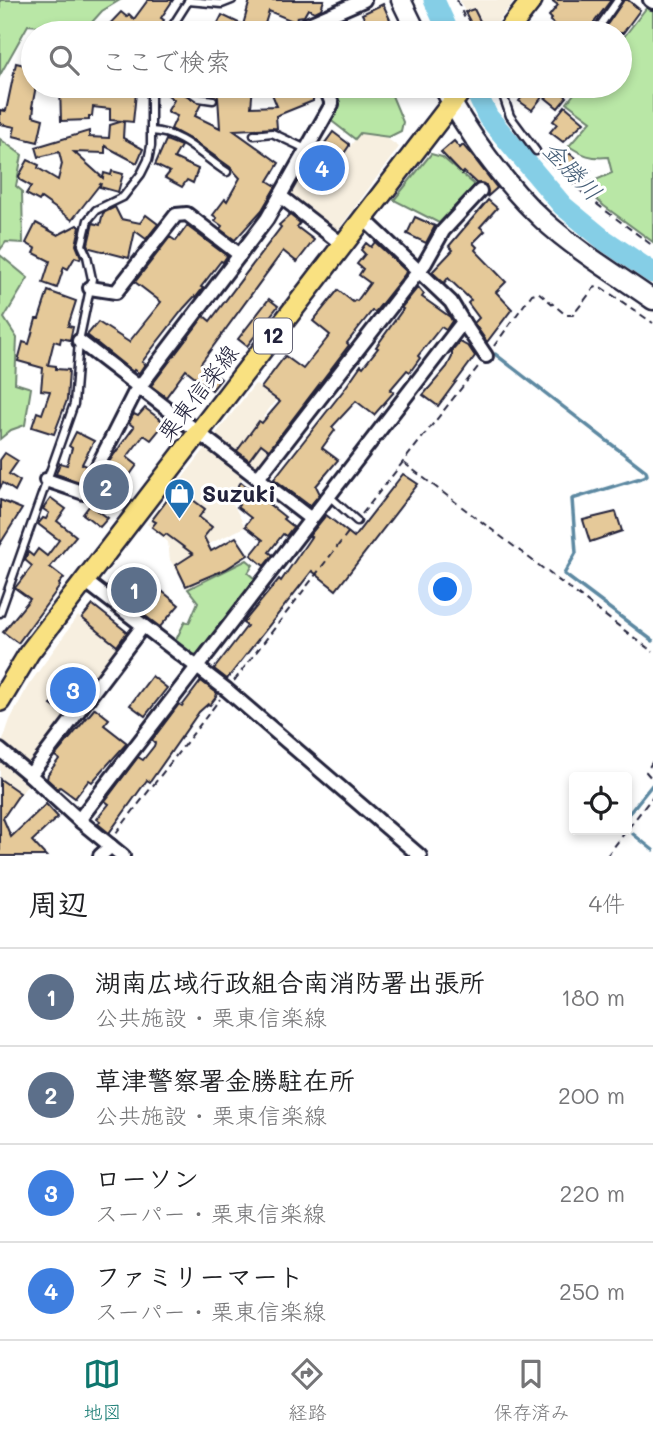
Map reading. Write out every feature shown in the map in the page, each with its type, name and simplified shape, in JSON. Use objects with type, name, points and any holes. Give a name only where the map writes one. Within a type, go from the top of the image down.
[{"type":"main road","points":[[401,0],[411,21]]},
{"type":"main road","points":[[515,21],[532,0]]},
{"type":"main road","name":"栗東信楽線","points":[[0,701],[29,653],[364,219],[451,98]]},
{"type":"main road","points":[[459,98],[510,184],[543,220],[584,253],[653,300]]},
{"type":"street","points":[[316,21],[364,0]]},
{"type":"street","points":[[47,480],[83,493],[140,386],[267,219],[332,104],[330,98]]},
{"type":"street","points":[[258,478],[425,262],[443,231],[480,191]]},
{"type":"street","points":[[280,196],[344,245]]},
{"type":"street","points":[[90,288],[116,292],[176,215],[187,214],[240,255]]},
{"type":"street","points":[[364,219],[451,302],[486,356]]},
{"type":"street","points":[[79,820],[463,322]]},
{"type":"street","points":[[79,341],[311,519]]},
{"type":"street","points":[[85,581],[227,690],[420,856]]},
{"type":"street","points":[[30,775],[143,626]]},
{"type":"street","points":[[0,750],[123,856]]},
{"type":"street","points":[[100,856],[111,846]]},
{"type":"lane","points":[[176,21],[188,0],[222,4],[232,0]]},
{"type":"lane","points":[[603,21],[618,0]]},
{"type":"lane","points":[[0,613],[74,404],[79,341],[92,279],[88,256],[82,245],[88,220],[96,210],[123,197],[141,174],[148,160],[150,98]]},
{"type":"lane","points":[[199,98],[212,100]]},
{"type":"lane","points":[[504,98],[510,116],[536,150]]},
{"type":"lane","points":[[151,131],[175,138],[199,150],[227,172]]},
{"type":"lane","points":[[254,135],[272,133],[306,149]]},
{"type":"lane","points":[[329,496],[357,521]]},
{"type":"path","points":[[457,0],[466,21]]},
{"type":"path","points":[[536,150],[590,199],[653,246]]},
{"type":"path","points":[[111,846],[112,838],[532,294],[538,292],[566,315],[573,315],[594,288],[599,286],[653,323]]},
{"type":"path","points":[[403,462],[653,652]]},
{"type":"path","points":[[653,761],[646,772],[653,780]]},
{"type":"path","points":[[607,856],[653,796]]},
{"type":"shaded area","points":[[460,0],[515,0],[498,21],[468,21]]},
{"type":"shaded area","points":[[360,133],[385,137],[399,147],[339,229],[333,230],[289,197],[288,192],[318,139],[342,157]]},
{"type":"shaded area","points":[[255,384],[276,400],[263,417],[284,434],[259,467],[253,468],[217,439],[216,434]]},
{"type":"shaded area","points":[[211,448],[245,475],[229,496],[245,527],[209,544],[223,572],[188,589],[170,560],[168,542],[147,524],[205,449]]},
{"type":"shaded area","points":[[78,616],[119,648],[27,768],[1,746],[10,720],[28,686]]},
{"type":"shaded area","points":[[0,755],[28,784],[0,823]]},
{"type":"green space","points":[[0,0],[120,0],[102,11],[93,21],[21,21],[21,38],[0,75]]},
{"type":"green space","points":[[647,7],[653,11],[653,242],[582,186],[612,173],[608,157],[587,156],[569,146],[591,121],[567,103],[571,98],[632,98],[632,26]]},
{"type":"green space","points":[[336,98],[393,98],[403,122],[401,131],[389,137],[360,133],[355,139],[329,119],[337,104]]},
{"type":"green space","points":[[0,139],[22,155],[16,186],[22,191],[23,243],[6,242],[0,250]]},
{"type":"green space","points":[[431,154],[442,157],[475,185],[439,223],[394,200]]},
{"type":"green space","points":[[0,255],[28,278],[4,318],[17,338],[15,383],[31,388],[25,425],[11,430],[0,439]]},
{"type":"green space","points":[[247,560],[253,565],[248,573],[255,579],[197,654],[192,655],[175,642],[185,621],[189,623],[198,602],[188,589]]},
{"type":"building","points":[[148,0],[173,0],[161,18],[163,21],[112,21],[121,12],[134,19]]},
{"type":"building","points":[[250,0],[324,0],[321,9],[315,12],[308,9],[304,16],[297,17],[295,21],[269,11],[266,21],[244,21]]},
{"type":"building","points":[[551,0],[611,0],[595,21],[550,21],[552,19],[549,16],[558,5]]},
{"type":"building","points":[[624,0],[628,0],[640,10],[632,21],[610,21]]},
{"type":"building","points":[[383,4],[391,21],[363,21],[365,20],[362,14]]},
{"type":"building","points":[[474,9],[480,21],[470,21],[465,12]]},
{"type":"building","points":[[222,15],[235,21],[219,21]]},
{"type":"building","points":[[16,63],[21,64],[21,98],[34,98],[33,116],[43,119],[38,142],[13,136],[15,127],[0,124],[0,110],[6,111]]},
{"type":"building","points":[[60,98],[135,98],[133,122],[124,121],[123,138],[143,149],[137,163],[105,146],[105,153],[74,152],[103,178],[104,173],[111,175],[112,171],[123,174],[118,192],[100,187],[101,183],[72,220],[41,198],[39,201],[26,194],[31,186],[20,180],[19,176],[28,160],[58,180],[62,164],[59,152],[39,157],[36,147],[89,131],[89,137],[109,138],[110,125],[123,121],[110,120],[110,109],[93,107],[89,120],[61,121]]},
{"type":"building","points":[[172,98],[191,98],[201,104],[195,116],[220,128],[218,98],[252,98],[251,107],[277,106],[274,98],[313,98],[313,101],[276,116],[277,128],[233,130],[279,163],[268,181],[276,186],[262,210],[235,240],[220,229],[222,226],[215,221],[217,218],[213,215],[225,199],[227,201],[240,178],[230,167],[195,142],[171,129],[177,116],[167,112],[174,100]]},
{"type":"building","points":[[521,98],[541,98],[532,110],[519,101]]},
{"type":"building","points":[[546,98],[566,98],[558,108]]},
{"type":"building","points":[[565,106],[584,122],[563,142],[550,132],[557,124],[553,121]]},
{"type":"building","points":[[333,132],[349,146],[318,187],[303,176],[327,145],[325,143]]},
{"type":"building","points":[[166,140],[181,146],[174,158],[198,169],[193,183],[187,180],[182,187],[165,178],[170,172],[155,165]]},
{"type":"building","points":[[454,141],[460,148],[463,145],[497,188],[488,196],[486,185],[476,183],[464,172],[462,174],[441,152]]},
{"type":"building","points":[[569,153],[591,171],[578,185],[557,167]]},
{"type":"building","points":[[488,200],[497,208],[480,227],[485,231],[473,243],[477,247],[475,250],[506,282],[496,292],[512,309],[487,342],[474,323],[479,318],[468,303],[471,300],[448,278],[444,283],[432,272],[453,250],[449,246]]},
{"type":"building","points":[[115,207],[121,219],[140,223],[146,215],[158,224],[146,239],[135,231],[129,258],[90,248],[88,244],[93,223],[100,225],[103,213]]},
{"type":"building","points":[[290,215],[300,223],[297,227],[314,240],[297,262],[283,251],[201,363],[221,379],[212,390],[186,370],[166,397],[151,386],[204,316],[210,321],[281,227],[279,225]]},
{"type":"building","points":[[415,217],[435,226],[426,243],[407,234]]},
{"type":"building","points":[[36,223],[58,235],[77,225],[80,227],[76,245],[81,257],[75,257],[68,269],[64,267],[57,288],[43,283],[50,261],[34,253],[36,249],[26,243]]},
{"type":"building","points":[[187,226],[227,256],[142,362],[145,364],[139,373],[134,370],[133,372],[87,335],[98,322],[129,342],[161,302],[135,282],[170,237],[176,241]]},
{"type":"building","points":[[375,242],[406,271],[405,274],[375,312],[372,311],[360,326],[347,343],[349,345],[269,450],[261,444],[249,460],[237,451],[259,421],[262,423],[280,402],[261,388],[285,356],[303,369],[330,335],[313,321],[338,290],[353,302],[357,301],[370,283],[359,275],[363,269],[357,264],[365,254],[361,250],[366,243],[371,247]]},
{"type":"building","points":[[418,287],[424,294],[422,297],[452,321],[446,330],[441,327],[418,356],[420,358],[410,372],[407,370],[390,390],[394,392],[374,415],[356,401],[332,427],[335,430],[322,448],[338,460],[316,486],[320,494],[310,506],[274,479],[361,365],[363,367],[378,348],[376,347],[403,309],[401,308]]},
{"type":"building","points":[[48,291],[76,301],[68,326],[73,327],[70,340],[61,338],[60,343],[54,341],[48,365],[69,370],[67,400],[54,434],[32,427],[37,412],[42,414],[50,391],[41,390],[43,368],[18,361],[23,342],[29,344]]},
{"type":"building","points":[[269,299],[278,306],[247,346],[238,339]]},
{"type":"building","points":[[460,342],[469,347],[475,356],[438,406],[423,395],[447,367],[452,351]]},
{"type":"building","points":[[145,408],[165,423],[151,440],[144,435],[127,457],[137,465],[129,476],[125,473],[113,488],[116,490],[111,498],[108,496],[104,501],[94,493],[114,465],[109,462],[134,427],[129,423],[132,417],[134,414],[138,416]]},
{"type":"building","points":[[76,432],[94,441],[82,464],[87,466],[80,482],[56,474],[60,463],[67,465],[72,448],[69,446]]},
{"type":"building","points":[[5,453],[18,461],[9,474],[20,481],[15,491],[3,483],[0,488],[0,460]]},
{"type":"building","points":[[403,474],[418,484],[336,590],[312,571],[227,679],[214,669],[247,626],[243,623],[279,579],[281,581],[311,537],[309,536],[326,515],[354,537]]},
{"type":"building","points":[[241,482],[285,517],[283,519],[293,527],[286,536],[283,534],[269,552],[273,555],[264,566],[251,555],[263,540],[245,526],[251,518],[237,507],[239,505],[231,498]]},
{"type":"building","points":[[185,494],[205,509],[199,517],[212,527],[204,537],[211,551],[236,537],[248,555],[226,569],[186,586],[176,565],[193,554],[152,527],[156,522],[152,520],[171,495],[179,502]]},
{"type":"building","points":[[51,498],[66,509],[57,521],[76,536],[50,567],[64,578],[60,586],[18,643],[3,632],[30,599],[15,588],[32,566],[25,560],[28,552],[33,556],[38,549],[47,556],[59,540],[38,524],[43,518],[46,519],[49,513],[43,509]]},
{"type":"building","points":[[0,500],[22,509],[0,544]]},
{"type":"building","points":[[90,505],[108,518],[100,527],[83,514]]},
{"type":"building","points":[[616,512],[622,531],[590,542],[583,520]]},
{"type":"building","points":[[120,569],[153,595],[158,588],[179,605],[160,627],[107,587]]},
{"type":"building","points":[[93,605],[127,632],[117,646],[82,618]]},
{"type":"building","points":[[74,673],[88,684],[65,715],[51,705]]},
{"type":"building","points":[[152,676],[167,688],[145,716],[130,705]]},
{"type":"building","points":[[201,681],[217,693],[216,697],[199,712],[150,782],[147,780],[109,833],[98,824],[100,821],[97,819],[109,804],[105,801],[138,757],[143,760],[154,746],[152,740],[179,704],[182,706]]},
{"type":"building","points":[[95,708],[109,719],[104,725],[127,743],[92,782],[89,780],[75,798],[60,787],[58,789],[47,779],[48,774],[59,759],[55,756]]},
{"type":"building","points":[[0,779],[20,793],[3,818],[11,837],[46,804],[58,817],[32,841],[46,856],[0,856]]},
{"type":"waterway","name":"金勝川","points":[[434,0],[444,21]]},
{"type":"waterway","name":"金勝川","points":[[479,98],[488,117],[563,206],[603,239],[653,273]]},
{"type":"waterway","points":[[495,354],[646,471],[647,475],[644,477],[572,499],[576,553],[564,574],[653,641]]},
{"type":"waterway","points":[[632,810],[652,785]]},
{"type":"waterway","points":[[633,834],[653,850]]},
{"type":"place","name":"ファミリーマート","points":[[322,168]]},
{"type":"place","name":"草津警察署金勝駐在所","points":[[106,487]]},
{"type":"place","name":"Suzuki","points":[[179,521]]},
{"type":"place","name":"湖南広域行政組合南消防署出張所","points":[[134,590]]},
{"type":"place","name":"ローソン","points":[[73,690]]}]
